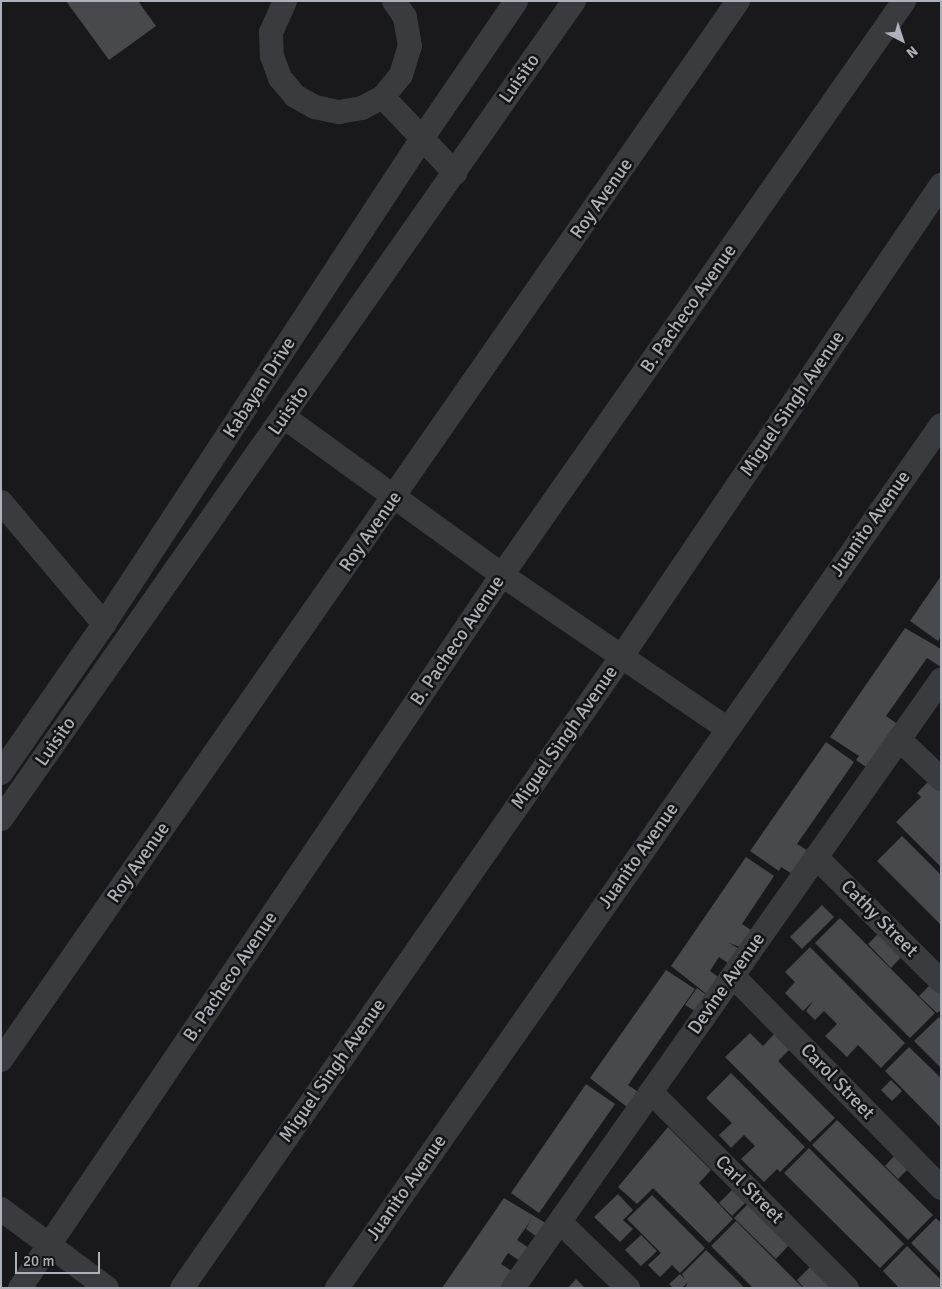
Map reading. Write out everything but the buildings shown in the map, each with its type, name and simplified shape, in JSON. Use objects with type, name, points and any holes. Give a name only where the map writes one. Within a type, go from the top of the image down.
[{"type":"street","points":[[278,4],[271,32],[272,56],[280,78],[295,96],[315,107],[338,112],[362,108],[383,97],[401,75],[410,46],[405,17],[394,1]]},
{"type":"street","name":"Kabayan Drive","points":[[1,773],[104,624],[421,140],[516,1]]},
{"type":"street","name":"Luisito","points":[[1,819],[284,418],[574,1]]},
{"type":"street","name":"Roy Avenue","points":[[1,1060],[396,496],[738,1]]},
{"type":"street","name":"B. Pacheco Avenue","points":[[20,1288],[502,575],[904,1]]},
{"type":"street","points":[[383,97],[421,140],[455,173]]},
{"type":"street","name":"Miguel Singh Avenue","points":[[182,1288],[622,656],[941,185]]},
{"type":"street","points":[[284,418],[396,496],[502,575],[728,728]]},
{"type":"street","name":"Juanito Avenue","points":[[337,1288],[941,425]]},
{"type":"street","points":[[1,502],[104,624]]},
{"type":"street","name":"Devine Avenue","points":[[513,1288],[941,680]]},
{"type":"street","points":[[899,739],[941,780]]},
{"type":"street","name":"Cathy Street","points":[[816,858],[941,981]]},
{"type":"street","name":"Carol Street","points":[[732,976],[941,1188]]},
{"type":"street","name":"Carl Street","points":[[651,1092],[847,1288]]},
{"type":"street","points":[[1,1209],[51,1244],[107,1288]]},
{"type":"street","points":[[560,1222],[628,1288]]}]
